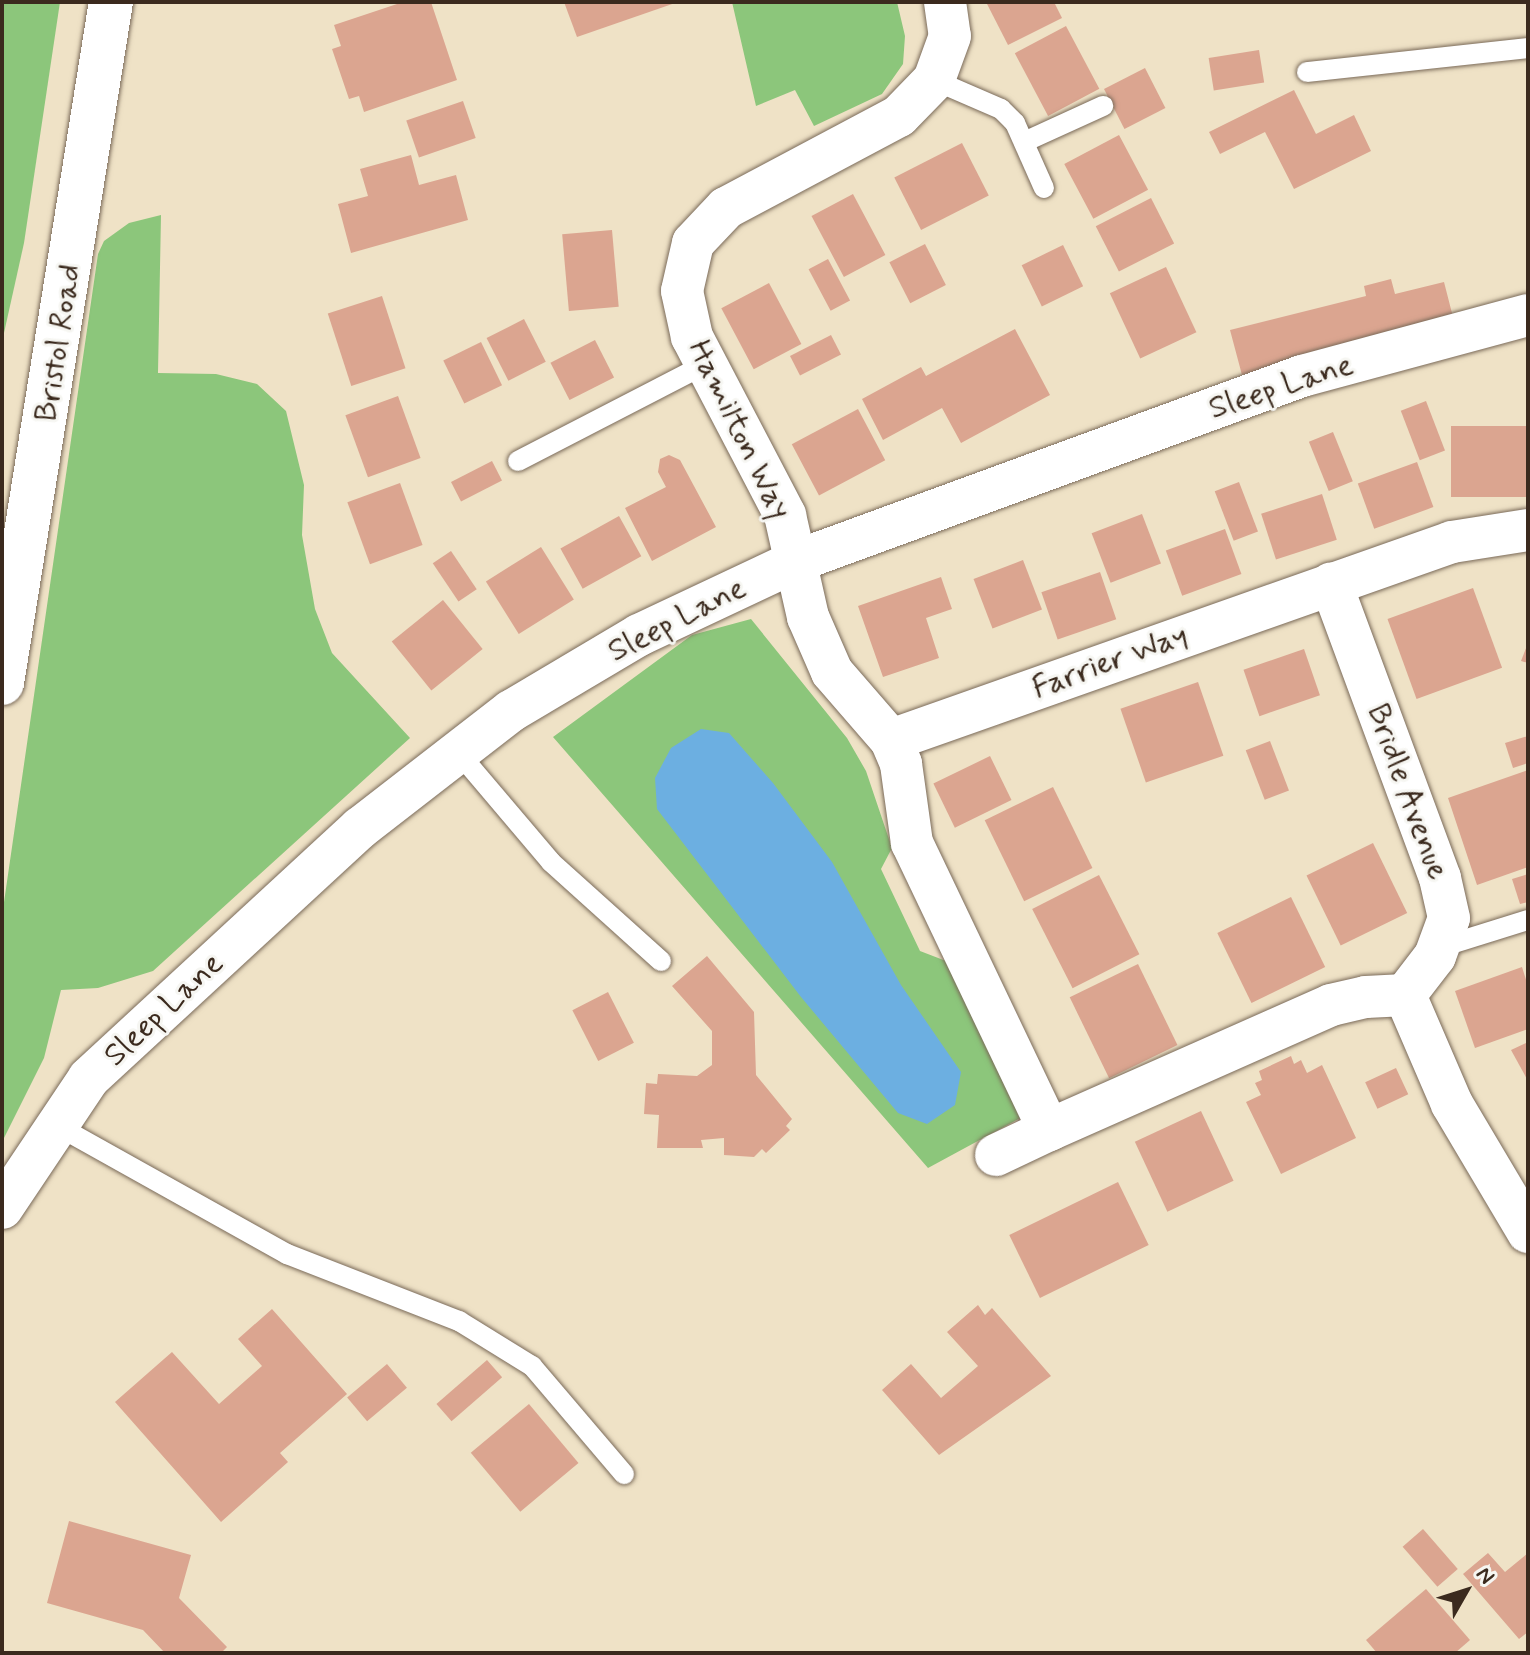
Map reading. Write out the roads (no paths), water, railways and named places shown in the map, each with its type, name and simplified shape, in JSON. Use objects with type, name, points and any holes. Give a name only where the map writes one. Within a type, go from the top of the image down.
[{"type":"highway","name":"Bristol Road","points":[[2,683],[111,2]]},
{"type":"street","name":"Hamilton Way","points":[[794,562],[785,515],[692,337],[682,291],[693,243],[726,208],[899,116],[934,80],[950,36],[945,2]]},
{"type":"street","name":"Sleep Lane","points":[[2,1208],[89,1078],[360,828],[511,711],[639,635],[794,562],[1302,376],[1528,315]]},
{"type":"street","name":"Farrier Way","points":[[891,740],[1452,542],[1528,530]]},
{"type":"street","points":[[794,562],[808,617],[832,672],[853,703],[891,740],[901,764],[912,843],[1049,1130]]},
{"type":"street","name":"Bridle Avenue","points":[[1331,583],[1440,878],[1449,918],[1438,948],[1405,995]]},
{"type":"street","points":[[996,1155],[1331,1005],[1405,995],[1452,1104],[1528,1232]]},
{"type":"lane","points":[[1307,72],[1528,48]]},
{"type":"lane","points":[[934,80],[1001,109],[1024,142],[1044,188]]},
{"type":"lane","points":[[1024,142],[1103,106]]},
{"type":"lane","points":[[518,461],[706,364]]},
{"type":"lane","points":[[457,751],[543,853],[661,961]]},
{"type":"lane","points":[[1438,948],[1528,920]]},
{"type":"lane","points":[[56,1125],[287,1254],[459,1321],[532,1366],[624,1474]]},
{"type":"water","points":[[701,729],[729,733],[773,783],[832,862],[901,985],[961,1072],[955,1105],[927,1124],[898,1113],[801,997],[657,809],[655,778],[671,748]]}]
